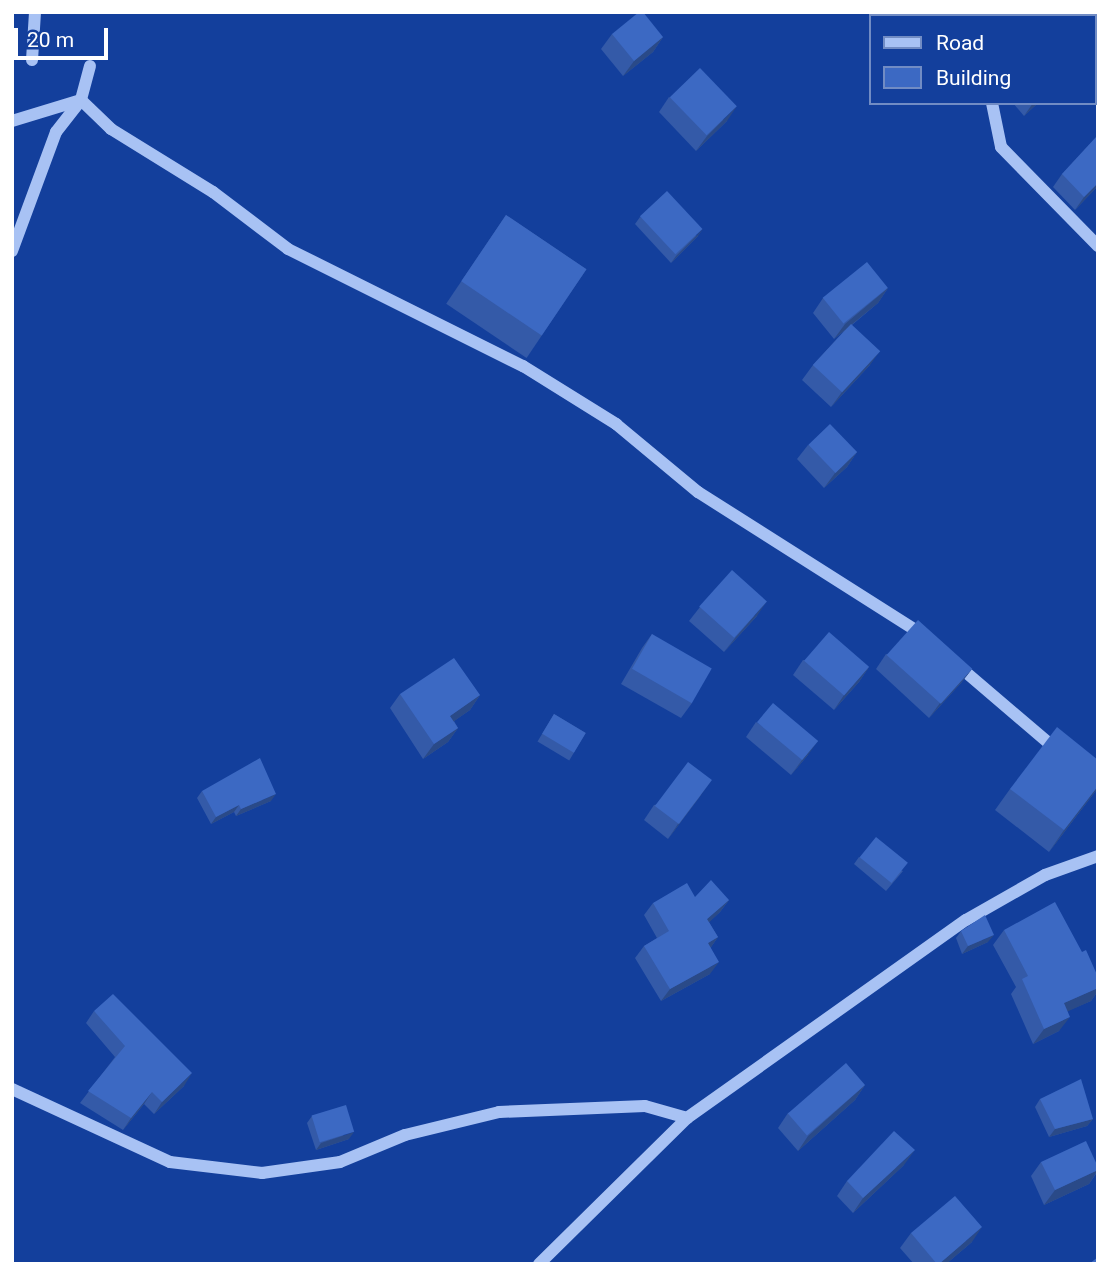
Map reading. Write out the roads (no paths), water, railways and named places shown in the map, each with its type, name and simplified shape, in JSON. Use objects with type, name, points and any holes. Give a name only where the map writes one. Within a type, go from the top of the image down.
[{"type":"street","points":[[32,60],[36,12]]},
{"type":"street","points":[[12,251],[56,132],[81,100],[90,66]]},
{"type":"street","points":[[12,121],[81,100]]},
{"type":"street","points":[[81,100],[111,129],[213,192],[288,249],[523,366],[616,424],[698,492],[851,593],[918,631],[1066,757]]},
{"type":"street","points":[[992,105],[1001,147],[1098,246]]},
{"type":"street","points":[[539,1264],[687,1118],[965,920],[1045,875],[1098,856]]},
{"type":"street","points":[[12,1089],[170,1162],[262,1173],[340,1162],[405,1135],[499,1112],[645,1106],[687,1118]]}]
